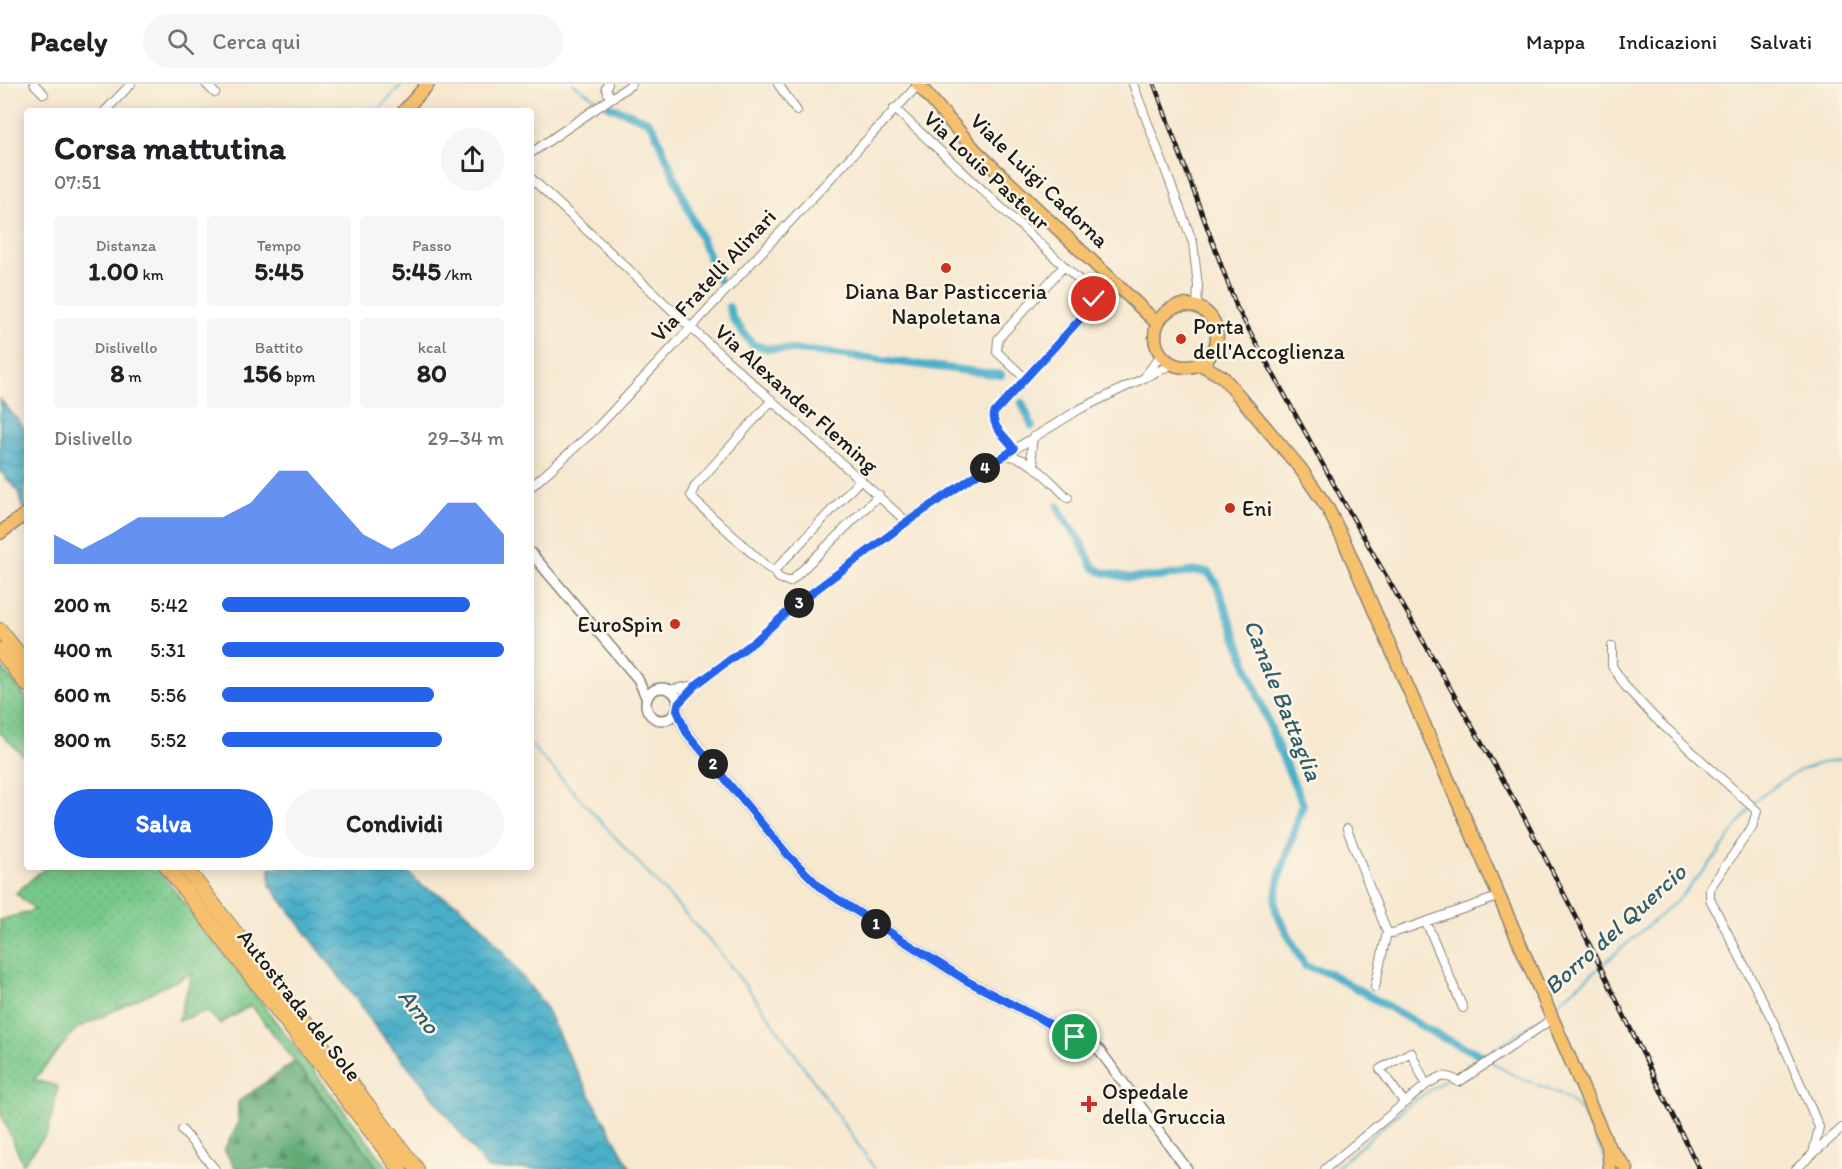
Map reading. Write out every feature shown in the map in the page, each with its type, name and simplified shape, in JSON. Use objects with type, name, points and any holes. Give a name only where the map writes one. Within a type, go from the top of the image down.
[{"type":"highway","points":[[0,630],[24,660]]},
{"type":"highway","points":[[0,650],[24,681]]},
{"type":"highway","name":"Autostrada del Sole","points":[[169,870],[400,1169]]},
{"type":"highway","name":"Autostrada del Sole","points":[[187,870],[417,1169]]},
{"type":"main road","points":[[407,108],[428,84]]},
{"type":"main road","name":"Viale Luigi Cadorna","points":[[918,84],[975,150],[1157,322]]},
{"type":"main road","name":"Viale Luigi Cadorna","points":[[1136,302],[1167,310]]},
{"type":"main road","points":[[1177,305],[1197,306],[1213,320],[1217,330],[1217,341],[1213,352],[1200,364],[1191,367],[1173,364],[1161,355],[1154,339],[1157,322],[1167,310],[1177,305]]},
{"type":"main road","points":[[1213,352],[1222,377]]},
{"type":"main road","points":[[1200,364],[1222,377],[1300,468],[1331,516],[1358,571],[1608,1146],[1627,1169]]},
{"type":"main road","points":[[0,533],[24,515]]},
{"type":"main road","points":[[1608,1146],[1611,1169]]},
{"type":"street","points":[[34,84],[44,94]]},
{"type":"street","points":[[108,108],[130,84]]},
{"type":"street","points":[[206,84],[216,93]]},
{"type":"street","points":[[608,84],[606,88],[610,98]]},
{"type":"street","points":[[534,151],[633,84]]},
{"type":"street","points":[[778,84],[797,111]]},
{"type":"street","name":"Via Fratelli Alinari","points":[[534,484],[596,429],[918,84]]},
{"type":"street","points":[[1133,84],[1193,243],[1198,286],[1197,306]]},
{"type":"street","name":"Via Louis Pasteur","points":[[894,108],[1091,291],[1094,299],[1091,307],[997,409],[993,420],[1014,449]]},
{"type":"street","name":"Via Alexander Fleming","points":[[534,181],[690,327],[907,522]]},
{"type":"street","points":[[1024,378],[996,352],[998,339],[1064,266]]},
{"type":"street","points":[[1146,376],[1161,355]]},
{"type":"street","points":[[666,719],[674,714],[677,707],[697,684],[754,642],[794,606],[907,522],[1014,449],[1080,409],[1173,364]]},
{"type":"street","points":[[772,400],[694,486],[692,495],[703,508],[779,578],[790,582],[879,495]]},
{"type":"street","points":[[1033,437],[1031,453],[1036,468]]},
{"type":"street","points":[[1005,455],[1018,456],[1036,468],[1068,498]]},
{"type":"street","points":[[774,571],[861,479]]},
{"type":"street","points":[[534,557],[638,679],[647,699],[647,709],[652,717],[666,719],[686,732],[788,855],[823,890],[967,981],[1089,1042],[1100,1051],[1186,1169]]},
{"type":"street","points":[[1611,646],[1612,666],[1626,687],[1654,717],[1757,811],[1752,827],[1710,888],[1710,899],[1775,1025],[1819,1127],[1813,1154]]},
{"type":"street","points":[[638,679],[675,695],[686,732]]},
{"type":"street","points":[[647,699],[651,692],[697,684]]},
{"type":"street","points":[[1347,829],[1387,932],[1375,987]]},
{"type":"street","points":[[1387,932],[1393,933],[1498,897]]},
{"type":"street","points":[[1426,922],[1463,1008]]},
{"type":"street","points":[[1325,1169],[1426,1084],[1440,1076],[1449,1076],[1459,1082],[1552,1019]]},
{"type":"street","points":[[1404,1102],[1380,1069],[1411,1052],[1426,1084]]},
{"type":"street","points":[[1796,1169],[1842,1128]]},
{"type":"street","points":[[182,1130],[215,1169]]},
{"type":"green space","points":[[0,665],[24,694],[24,756],[0,733]]},
{"type":"green space","points":[[43,870],[159,870],[389,1169],[379,1169],[251,1005],[220,1024],[207,1011],[178,1021],[192,973],[76,1029],[34,1080],[58,1086],[48,1132],[23,1164],[0,1111],[0,920],[35,910],[16,893]]},
{"type":"green space","points":[[294,1062],[379,1169],[236,1169],[224,1150],[238,1124],[238,1102]]},
{"type":"water","points":[[0,399],[24,427],[24,509],[18,491],[0,471]]},
{"type":"water","name":"Arno","points":[[270,870],[407,870],[421,885],[458,904],[485,929],[545,1006],[568,1055],[631,1169],[488,1169],[419,1079],[376,1028],[270,885]]},
{"type":"waterway","points":[[381,108],[402,84]]},
{"type":"waterway","points":[[573,84],[598,100]]},
{"type":"waterway","points":[[609,106],[648,121],[654,129],[719,280]]},
{"type":"waterway","points":[[729,307],[733,319],[752,344],[765,348],[819,352],[1001,375]]},
{"type":"waterway","name":"Canale Battaglia","points":[[1022,403],[1032,426]]},
{"type":"waterway","name":"Canale Battaglia","points":[[1058,506],[1093,567],[1102,572],[1130,578],[1159,577],[1196,571],[1208,572],[1216,583],[1275,740],[1303,804],[1279,878],[1275,902],[1276,912],[1305,966],[1329,973],[1441,1037],[1484,1056]]},
{"type":"waterway","points":[[534,748],[719,951],[767,1014],[875,1169]]},
{"type":"waterway","name":"Borro del Quercio","points":[[1552,1008],[1679,899],[1718,854],[1754,802],[1801,770],[1842,759]]},
{"type":"waterway","name":"Borro del Quercio","points":[[1456,1075],[1546,1015]]},
{"type":"waterway","points":[[1484,1056],[1510,1073],[1573,1102],[1586,1119],[1604,1158]]},
{"type":"waterway","name":"Borro del Quercio","points":[[1335,1169],[1404,1108],[1445,1080]]},
{"type":"railway","points":[[1154,84],[1237,308],[1338,492],[1524,817],[1577,919],[1699,1169]]},
{"type":"place","name":"Diana Bar Pasticceria Napoletana","points":[[946,268]]},
{"type":"place","name":"Porta dell'Accoglienza","points":[[1181,339]]},
{"type":"place","name":"Eni","points":[[1230,508]]},
{"type":"place","name":"EuroSpin","points":[[675,624]]},
{"type":"place","name":"Ospedale della Gruccia","points":[[1089,1104]]},
{"type":"route","points":[[1075,1037],[967,981],[823,890],[788,855],[686,732],[677,710],[678,704],[697,684],[754,642],[794,606],[907,522],[1014,449],[996,427],[993,420],[994,413],[1091,307],[1094,299]]}]
